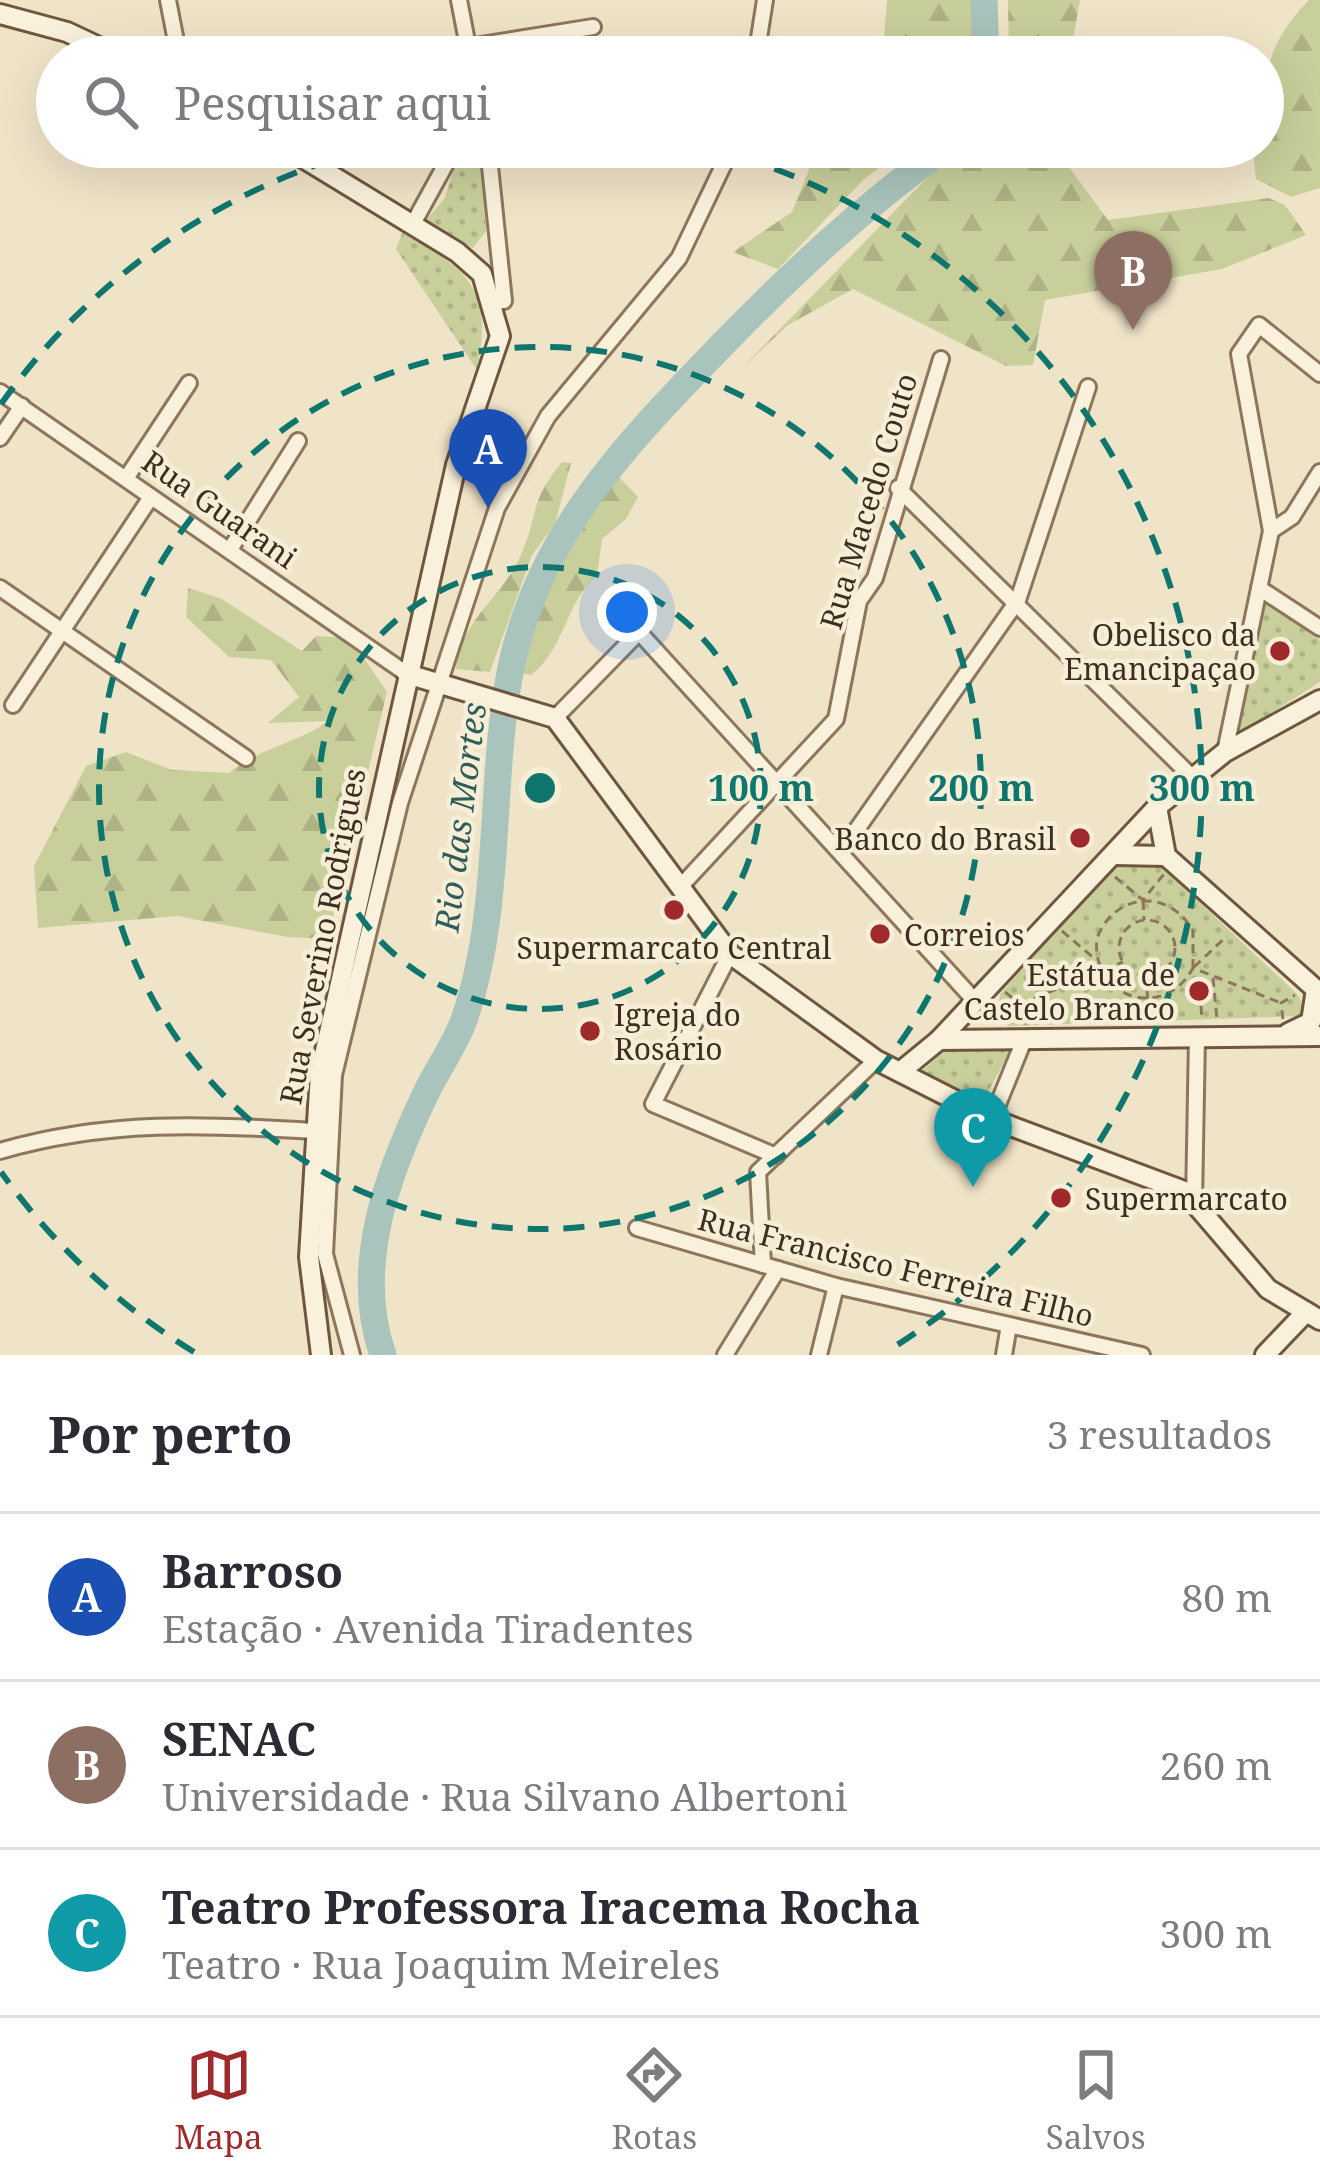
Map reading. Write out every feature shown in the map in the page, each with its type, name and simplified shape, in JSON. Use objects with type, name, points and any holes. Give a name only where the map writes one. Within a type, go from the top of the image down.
[{"type":"street","points":[[169,0],[175,36]]},
{"type":"street","points":[[459,0],[466,36]]},
{"type":"street","points":[[759,36],[765,0]]},
{"type":"street","points":[[0,14],[75,36]]},
{"type":"street","points":[[548,36],[592,27]]},
{"type":"street","points":[[321,168],[414,222],[482,274],[494,302],[504,301],[490,168]]},
{"type":"street","points":[[414,222],[444,168]]},
{"type":"street","points":[[352,1355],[326,1254],[334,1075],[400,803],[496,508],[548,416],[680,258],[722,168]]},
{"type":"street","name":"Rua Severino Rodrigues","points":[[321,1355],[309,1256],[314,1131],[337,988],[456,465],[500,335],[494,302]]},
{"type":"street","points":[[1225,752],[1270,531],[1239,354],[1259,325],[1320,374]]},
{"type":"street","name":"Rua Macedo Couto","points":[[681,886],[836,719],[860,602],[875,578],[898,488],[941,359]]},
{"type":"street","points":[[127,477],[189,383]]},
{"type":"street","points":[[841,852],[1018,601],[1088,387]]},
{"type":"street","name":"Rua Guarani","points":[[0,392],[407,674]]},
{"type":"street","points":[[0,438],[22,406]]},
{"type":"street","points":[[231,548],[298,440]]},
{"type":"street","points":[[1270,531],[1292,518],[1320,472]]},
{"type":"street","points":[[898,488],[1193,778]]},
{"type":"street","points":[[13,704],[152,497]]},
{"type":"street","points":[[1259,587],[1320,628]]},
{"type":"street","points":[[0,588],[246,758]]},
{"type":"street","points":[[554,718],[639,632],[976,1001]]},
{"type":"street","points":[[407,674],[554,718],[730,954],[876,1060],[992,1118],[1184,1191],[1268,1289],[1313,1316],[1265,1355]]},
{"type":"street","points":[[900,1072],[939,1040],[1112,864],[1156,807],[1225,752],[1320,700]]},
{"type":"street","points":[[939,1040],[1019,1033],[1283,1027],[1311,1022],[1311,992],[1167,863],[1156,807]]},
{"type":"street","points":[[1112,864],[1167,863]]},
{"type":"street","points":[[730,954],[653,1104],[776,1156]]},
{"type":"street","points":[[1283,1027],[1320,1036]]},
{"type":"street","points":[[1194,1202],[1199,1028]]},
{"type":"street","points":[[992,1118],[1019,1033]]},
{"type":"street","points":[[725,1355],[771,1267],[758,1172],[876,1060]]},
{"type":"street","points":[[0,1151],[104,1127],[178,1122],[314,1131]]},
{"type":"street","name":"Rua Francisco Ferreira Filho","points":[[637,1228],[836,1286],[1142,1355]]},
{"type":"street","points":[[819,1355],[836,1286]]},
{"type":"street","points":[[1004,1355],[1009,1325]]},
{"type":"path","points":[[1167,863],[1142,900],[1109,916],[1097,938],[1100,971],[1125,995],[1148,1000],[1170,994],[1193,968],[1205,977],[1281,1004],[1311,992]]},
{"type":"path","points":[[1112,864],[1142,900],[1144,920]]},
{"type":"path","points":[[1142,900],[1167,904],[1187,920],[1196,944],[1193,968],[1233,930]]},
{"type":"path","points":[[1123,962],[1122,937],[1144,920]]},
{"type":"path","points":[[1123,962],[1146,975],[1166,968],[1175,946],[1164,925],[1144,920]]},
{"type":"path","points":[[1060,929],[1097,961]]},
{"type":"path","points":[[1214,950],[1219,955]]},
{"type":"path","points":[[1020,1004],[1123,962]]},
{"type":"path","points":[[1217,1019],[1215,977],[1221,967]]},
{"type":"path","points":[[1086,968],[1090,975]]},
{"type":"path","points":[[1146,975],[1149,1022]]},
{"type":"path","points":[[1240,998],[1243,988]]},
{"type":"path","points":[[1004,991],[1020,1004]]},
{"type":"path","points":[[1121,1003],[1125,995]]},
{"type":"path","points":[[1019,1033],[1020,1004]]},
{"type":"path","points":[[1281,1004],[1283,1027]]},
{"type":"path","points":[[1199,1028],[1202,1006]]},
{"type":"green space","points":[[887,0],[972,0],[972,36],[884,36]]},
{"type":"green space","points":[[1008,0],[1080,0],[1074,36],[1009,36]]},
{"type":"green space","points":[[1309,0],[1320,0],[1320,188],[1291,197],[1256,179],[1255,168],[1284,168],[1281,36]]},
{"type":"green space","points":[[454,168],[482,168],[486,231],[473,248],[426,220],[445,198]]},
{"type":"green space","points":[[810,168],[879,168],[778,269],[733,252],[792,212]]},
{"type":"green space","points":[[937,168],[1070,168],[1108,220],[1269,198],[1285,205],[1306,235],[1222,269],[1045,300],[1033,365],[1006,366],[853,289],[788,325],[741,369]]},
{"type":"green space","points":[[402,233],[445,259],[471,285],[482,320],[477,370],[396,249]]},
{"type":"green space","points":[[562,462],[571,463],[555,524],[532,555],[490,672],[456,669],[466,636],[513,570],[539,498]]},
{"type":"green space","points":[[614,472],[638,497],[626,519],[602,539],[597,575],[578,599],[551,652],[531,675],[518,672],[558,568]]},
{"type":"green space","points":[[188,588],[220,598],[302,651],[316,636],[350,638],[387,692],[328,939],[287,937],[177,916],[38,928],[34,866],[86,766],[126,752],[172,770],[229,773],[328,721],[268,723],[299,697],[271,660],[229,657],[186,617]]},
{"type":"green space","points":[[1261,598],[1320,640],[1320,682],[1235,736]]},
{"type":"green space","points":[[1158,863],[1297,994],[1304,1006],[1302,1016],[1008,1026],[998,1014],[1000,994],[1104,877],[1119,864]]},
{"type":"green space","points":[[947,1048],[1012,1048],[982,1103],[921,1072]]},
{"type":"waterway","name":"Rio das Mortes","points":[[984,0],[985,36]]},
{"type":"waterway","name":"Rio das Mortes","points":[[383,1355],[371,1288],[379,1221],[399,1155],[460,1029],[476,979],[490,893],[509,678],[539,581],[589,496],[651,420],[828,242],[918,168]]},
{"type":"place","name":"SENAC","points":[[1133,330]]},
{"type":"place","name":"Barroso","points":[[488,508]]},
{"type":"place","name":"Obelisco da Emancipaçao","points":[[1280,651]]},
{"type":"place","name":"Banco do Brasil","points":[[1080,838]]},
{"type":"place","name":"Supermarcato Central","points":[[674,910]]},
{"type":"place","name":"Correios","points":[[880,934]]},
{"type":"place","name":"Estátua de Castelo Branco","points":[[1199,991]]},
{"type":"place","name":"Igreja do Rosário","points":[[590,1031]]},
{"type":"place","name":"Teatro Professora Iracema Rocha","points":[[973,1187]]},
{"type":"place","name":"Supermarcato","points":[[1061,1198]]}]
